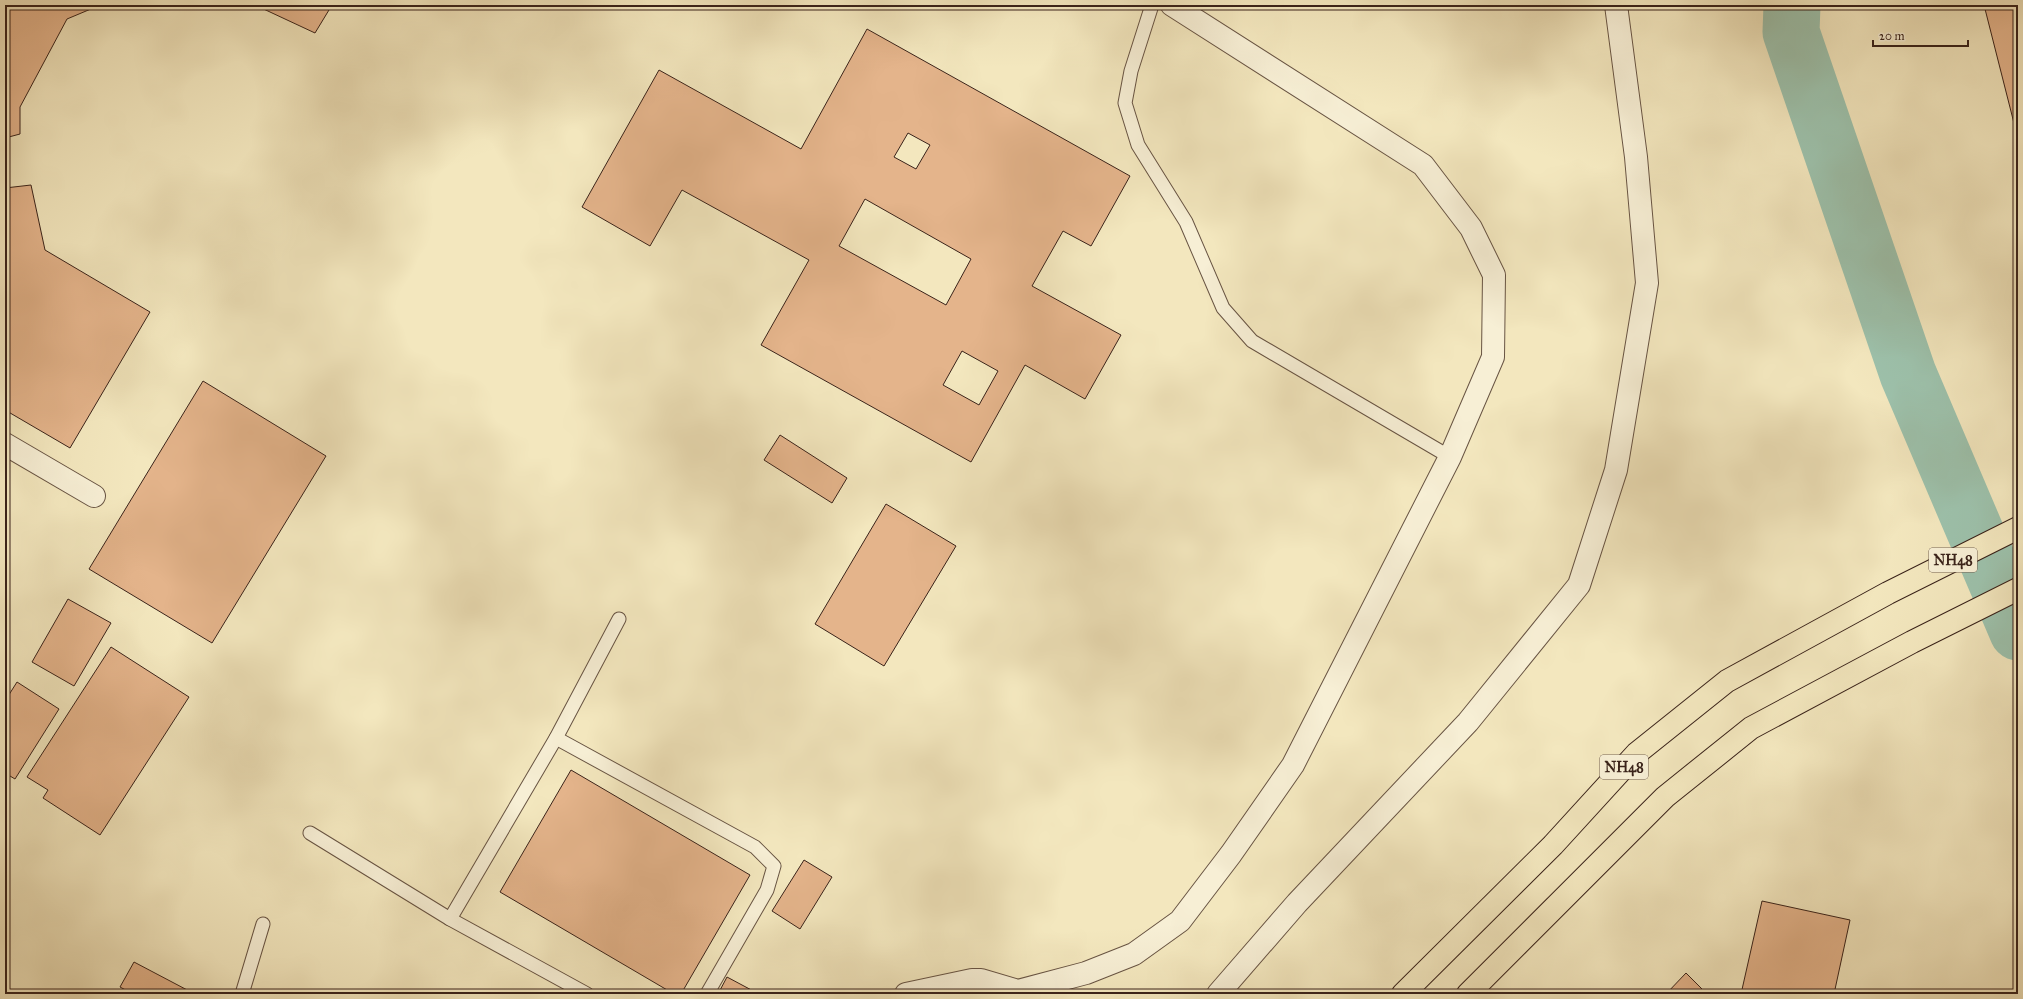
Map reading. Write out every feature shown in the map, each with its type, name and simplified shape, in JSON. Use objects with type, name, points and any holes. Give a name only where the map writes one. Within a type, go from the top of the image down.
[{"type":"highway","name":"NH48","points":[[1403,994],[1553,844],[1637,753],[1727,681],[1888,592],[2018,528]]},
{"type":"highway","points":[[1468,994],[1665,797],[1751,728],[1912,642],[2018,589]]},
{"type":"street","points":[[906,994],[972,980],[981,980],[1016,992],[1086,973],[1134,954],[1180,921],[1231,854],[1293,765],[1450,457],[1493,357],[1494,275],[1471,228],[1423,165],[1172,5]]},
{"type":"street","points":[[1218,994],[1297,904],[1468,722],[1579,585],[1616,470],[1647,283],[1636,157],[1616,5]]},
{"type":"street","points":[[5,444],[94,496]]},
{"type":"lane","points":[[1152,5],[1131,71],[1125,103],[1138,145],[1186,222],[1223,308],[1252,341],[1450,457]]},
{"type":"lane","points":[[450,919],[556,738],[619,619]]},
{"type":"lane","points":[[556,738],[755,847],[774,866],[767,890],[707,994]]},
{"type":"lane","points":[[310,833],[450,919],[587,994]]},
{"type":"lane","points":[[242,994],[264,924]]},
{"type":"building","points":[[5,5],[98,6],[67,19],[20,107],[20,134],[5,138]]},
{"type":"building","points":[[255,5],[332,5],[315,33]]},
{"type":"building","points":[[1984,5],[2018,5],[2018,139]]},
{"type":"building","points":[[867,29],[1130,176],[1091,246],[1063,231],[1032,286],[1121,335],[1085,399],[1025,365],[971,462],[761,345],[809,260],[682,190],[650,246],[582,207],[659,70],[801,149]],"holes":[[[908,133],[930,145],[916,169],[894,157]],[[865,199],[971,259],[946,305],[839,246]],[[962,351],[998,371],[979,405],[943,385]]]},
{"type":"building","points":[[31,185],[45,250],[150,312],[70,448],[5,410],[5,188]]},
{"type":"building","points":[[203,381],[326,456],[212,643],[89,569]]},
{"type":"building","points":[[780,435],[847,478],[832,503],[764,460]]},
{"type":"building","points":[[886,504],[956,546],[884,666],[815,624]]},
{"type":"building","points":[[68,599],[111,623],[74,686],[32,662]]},
{"type":"building","points":[[111,647],[189,697],[100,835],[43,798],[48,790],[27,777]]},
{"type":"building","points":[[17,682],[59,709],[15,779],[5,773],[5,701]]},
{"type":"building","points":[[571,770],[750,875],[681,994],[674,994],[500,892]]},
{"type":"building","points":[[804,860],[832,877],[800,929],[772,911]]},
{"type":"building","points":[[1762,901],[1850,920],[1834,994],[1741,994]]},
{"type":"building","points":[[134,962],[191,992],[190,994],[133,994],[120,987]]},
{"type":"building","points":[[1686,973],[1707,994],[1666,994]]},
{"type":"building","points":[[727,977],[757,993],[757,994],[718,994]]},
{"type":"waterway","points":[[1792,5],[1791,32],[1908,374],[2018,632]]}]
